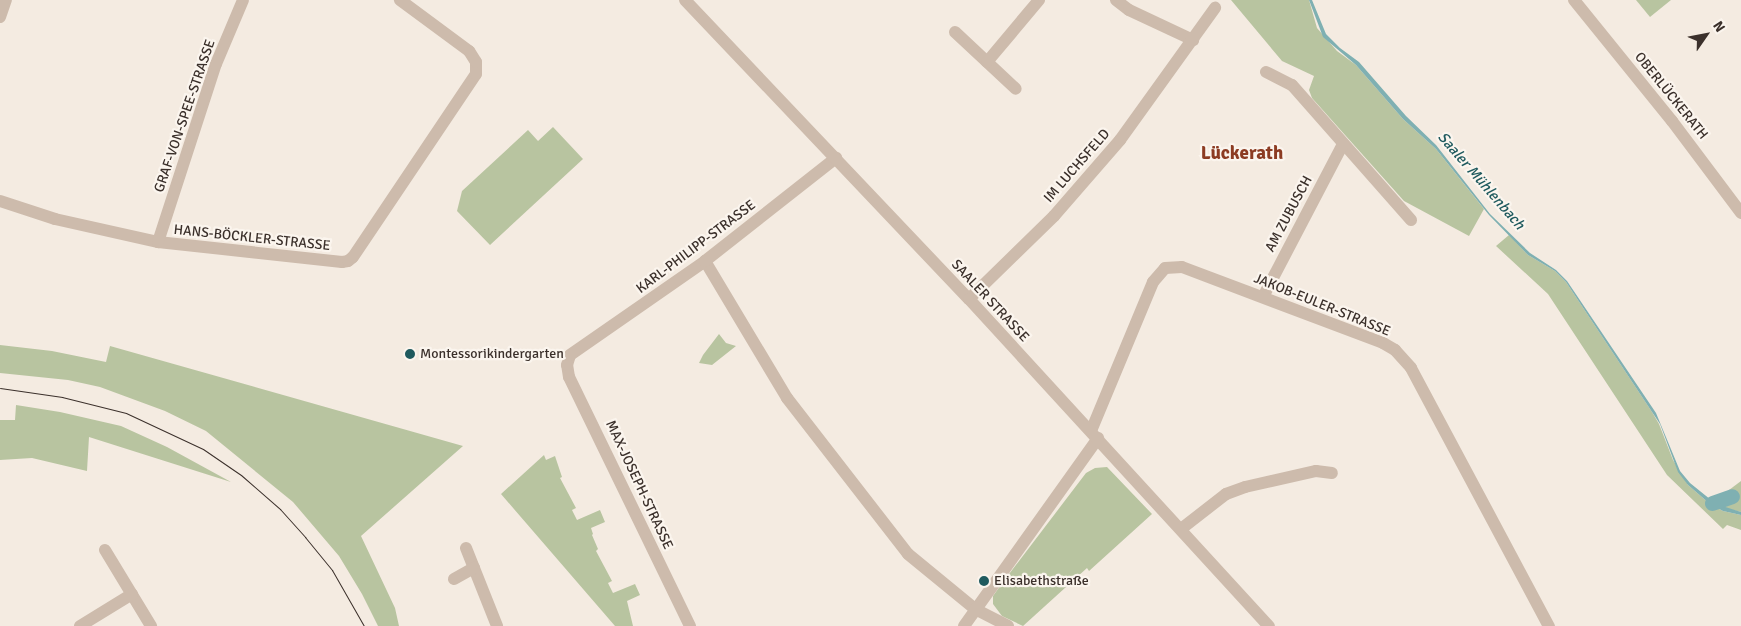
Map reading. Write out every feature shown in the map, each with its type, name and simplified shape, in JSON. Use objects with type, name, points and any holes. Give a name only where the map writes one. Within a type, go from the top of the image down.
[{"type":"street","points":[[0,17],[6,0]]},
{"type":"street","name":"GRAF-VON-SPEE-STRASSE","points":[[158,242],[216,64],[243,0]]},
{"type":"street","name":"HANS-BÖCKLER-STRASSE","points":[[0,202],[55,219],[158,242],[342,262],[353,258],[476,74],[476,62],[469,51],[400,0]]},
{"type":"street","name":"SAALER STRASSE","points":[[686,0],[969,299],[1269,626]]},
{"type":"street","points":[[987,62],[1039,0]]},
{"type":"street","points":[[1116,0],[1129,10],[1193,40]]},
{"type":"street","name":"OBERLÜCKERATH","points":[[1574,0],[1672,121],[1741,213]]},
{"type":"street","name":"IM LUCHSFELD","points":[[969,299],[1054,216],[1114,147],[1215,8]]},
{"type":"street","points":[[955,32],[1016,89]]},
{"type":"street","points":[[1266,72],[1292,85],[1411,220]]},
{"type":"street","name":"AM ZUBUSCH","points":[[1263,297],[1343,144]]},
{"type":"street","name":"KARL-PHILIPP-STRASSE","points":[[570,355],[705,261],[836,158]]},
{"type":"street","points":[[705,261],[787,398],[906,550],[976,609],[1008,626]]},
{"type":"street","name":"JAKOB-EULER-STRASSE","points":[[964,626],[1094,435],[1153,282],[1165,268],[1182,267],[1383,343],[1404,359],[1549,626]]},
{"type":"street","name":"MAX-JOSEPH-STRASSE","points":[[570,355],[567,365],[570,377],[690,626]]},
{"type":"street","points":[[1181,529],[1215,502],[1245,487],[1316,471],[1332,473]]},
{"type":"street","points":[[466,548],[497,626]]},
{"type":"street","points":[[105,550],[151,626]]},
{"type":"street","points":[[454,579],[474,568]]},
{"type":"street","points":[[80,626],[132,594]]},
{"type":"green space","points":[[1231,0],[1309,0],[1317,28],[1337,51],[1356,65],[1403,119],[1436,149],[1484,209],[1469,236],[1404,201],[1312,98],[1309,90],[1314,76],[1282,61]]},
{"type":"green space","points":[[1636,0],[1671,0],[1650,17]]},
{"type":"green space","points":[[553,127],[583,159],[490,245],[457,211],[462,191],[528,130],[538,141]]},
{"type":"green space","points":[[1509,235],[1528,255],[1555,271],[1566,282],[1652,412],[1659,424],[1673,460],[1688,485],[1710,504],[1723,511],[1741,515],[1741,530],[1727,525],[1723,529],[1667,475],[1548,294],[1496,246]]},
{"type":"green space","points":[[719,334],[726,343],[736,346],[712,365],[699,363],[703,355]]},
{"type":"green space","points":[[0,345],[52,351],[106,362],[110,346],[463,446],[361,536],[395,608],[399,626],[378,626],[362,594],[339,556],[293,502],[206,431],[165,411],[100,387],[68,380],[0,373]]},
{"type":"green space","points":[[16,405],[60,412],[121,426],[167,447],[231,482],[89,437],[87,471],[32,458],[0,460],[0,420],[15,420]]},
{"type":"green space","points":[[544,455],[546,460],[555,456],[562,477],[560,478],[576,508],[572,510],[577,520],[600,510],[605,522],[591,528],[598,549],[596,551],[612,581],[608,583],[613,593],[635,584],[640,595],[627,601],[633,626],[615,626],[501,494]]},
{"type":"green space","points":[[1107,467],[1152,514],[1089,571],[1087,568],[1023,626],[1002,616],[993,604],[993,596],[1086,473],[1095,468]]},
{"type":"green space","points":[[1741,481],[1741,512],[1724,508],[1713,502]]},
{"type":"water","points":[[1309,0],[1312,0],[1326,34],[1340,48],[1359,62],[1406,116],[1436,145],[1490,214],[1530,253],[1556,270],[1567,281],[1656,413],[1680,471],[1690,483],[1716,504],[1741,512],[1741,515],[1723,511],[1710,504],[1688,485],[1678,472],[1660,424],[1566,282],[1555,271],[1528,255],[1489,215],[1436,149],[1403,119],[1356,65],[1323,37]]},
{"type":"waterway","points":[[1712,503],[1732,496]]},
{"type":"tram line","points":[[0,388],[62,397],[126,413],[203,449],[241,475],[280,509],[332,570],[364,626]]},
{"type":"place","name":"Montessorikindergarten","points":[[410,354]]},
{"type":"place","name":"Elisabethstraße","points":[[984,581]]},
{"type":"district","name":"Lückerath","points":[[1242,154]]},
{"type":"water label","name":"Saaler Mühlenbach","points":[[1481,181]]}]
